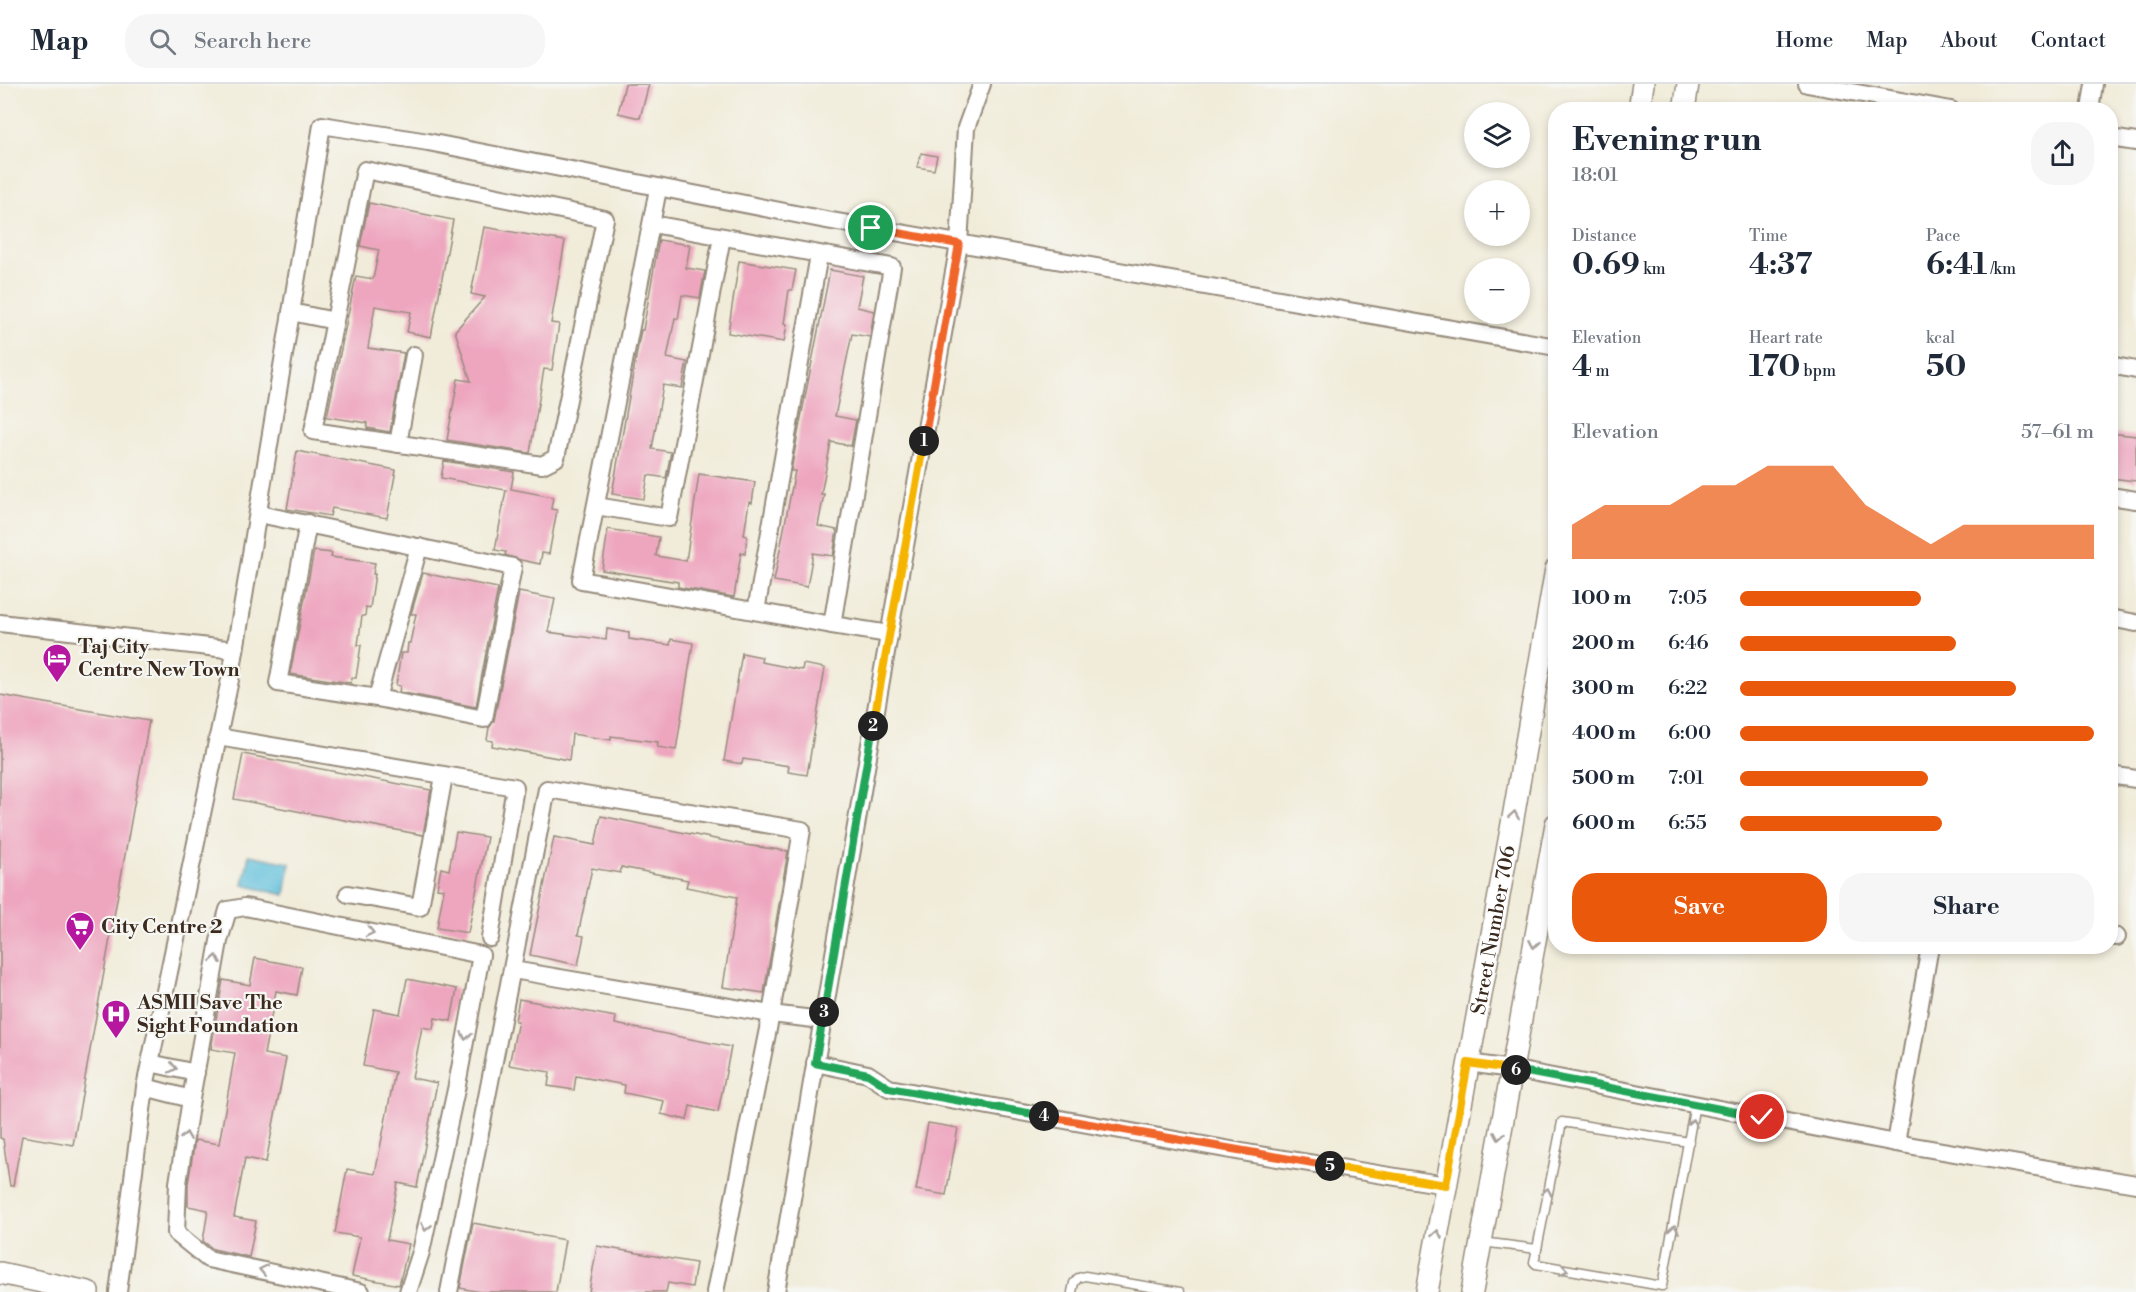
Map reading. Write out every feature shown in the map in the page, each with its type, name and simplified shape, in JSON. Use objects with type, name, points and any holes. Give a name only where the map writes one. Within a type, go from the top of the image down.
[{"type":"street","points":[[776,1292],[889,634],[959,244],[966,128],[982,84]]},
{"type":"street","points":[[1640,102],[1643,84]]},
{"type":"street","points":[[1685,102],[1688,84]]},
{"type":"street","points":[[1807,84],[1907,102]]},
{"type":"street","points":[[2091,102],[2094,84]]},
{"type":"street","points":[[118,1292],[145,1087],[235,650],[322,125],[428,142],[658,189],[959,244],[1548,346]]},
{"type":"street","points":[[2118,139],[2136,142]]},
{"type":"street","points":[[365,170],[605,219],[556,458],[542,465],[313,431],[335,321],[365,170]]},
{"type":"street","points":[[658,189],[581,580],[889,634]]},
{"type":"street","points":[[652,224],[892,267],[832,625]]},
{"type":"street","points":[[596,506],[669,518],[722,237]]},
{"type":"street","points":[[756,612],[819,255]]},
{"type":"street","points":[[291,312],[335,321]]},
{"type":"street","points":[[398,444],[414,355]]},
{"type":"street","points":[[2118,367],[2136,370]]},
{"type":"street","points":[[2118,497],[2136,500]]},
{"type":"street","points":[[259,514],[308,523],[513,567],[484,719],[377,698],[278,683],[308,523]]},
{"type":"street","points":[[377,698],[419,547]]},
{"type":"street","name":"Street Number 706","points":[[1427,1292],[1548,614]]},
{"type":"street","points":[[2118,620],[2136,623]]},
{"type":"street","points":[[0,623],[235,650]]},
{"type":"street","points":[[218,736],[515,787],[490,938]]},
{"type":"street","points":[[348,894],[420,907],[444,776]]},
{"type":"street","points":[[2118,776],[2136,779]]},
{"type":"street","points":[[449,1292],[547,789],[802,830],[771,1014],[715,1292]]},
{"type":"street","points":[[1472,1292],[1548,872]]},
{"type":"street","points":[[361,1292],[207,1259],[176,1233],[178,1183],[191,1099],[219,941],[228,910],[245,907],[481,955],[457,1085],[421,1252],[408,1292]]},
{"type":"street","points":[[1896,1143],[1929,954]]},
{"type":"street","points":[[513,970],[771,1014],[822,1020]]},
{"type":"street","points":[[150,1063],[196,1073]]},
{"type":"street","points":[[815,1063],[868,1074],[889,1088],[1253,1154],[1446,1185]]},
{"type":"street","points":[[1468,1063],[1896,1143],[2136,1184]]},
{"type":"street","points":[[145,1087],[191,1099]]},
{"type":"street","points":[[0,1273],[88,1292]]},
{"type":"lane","points":[[1689,1142],[1562,1122],[1534,1262],[1662,1286],[1689,1142],[1695,1104]]},
{"type":"lane","points":[[1481,1242],[1537,1249]]},
{"type":"lane","points":[[1072,1292],[1078,1278],[1085,1276],[1180,1292]]},
{"type":"water","points":[[249,855],[290,863],[285,895],[243,885]]},
{"type":"building","points":[[625,84],[649,84],[640,118],[618,113]]},
{"type":"building","points":[[921,153],[937,156],[934,170],[917,167]]},
{"type":"building","points":[[369,203],[453,220],[431,337],[407,332],[411,312],[375,306],[368,348],[404,353],[390,432],[367,428],[367,423],[327,417],[356,276],[373,279],[379,250],[360,246]]},
{"type":"building","points":[[484,227],[565,241],[551,323],[559,324],[552,370],[544,369],[530,453],[447,440],[458,379],[471,381],[455,331],[485,297],[471,294]]},
{"type":"building","points":[[659,240],[690,245],[686,268],[705,271],[700,298],[682,295],[678,319],[675,318],[667,358],[687,362],[682,388],[663,385],[652,449],[671,452],[666,478],[648,475],[644,499],[612,494]]},
{"type":"building","points":[[739,261],[796,270],[792,290],[789,290],[784,342],[728,333]]},
{"type":"building","points":[[830,270],[863,276],[857,307],[874,311],[870,337],[852,334],[835,416],[856,420],[851,446],[831,442],[821,494],[824,494],[818,526],[837,530],[833,556],[813,553],[807,587],[774,581],[795,471],[791,471]]},
{"type":"building","points":[[2118,434],[2136,436],[2136,481],[2118,479]]},
{"type":"building","points":[[297,451],[396,470],[387,518],[332,508],[330,516],[287,509]]},
{"type":"building","points":[[444,461],[514,472],[511,489],[553,497],[551,509],[557,510],[549,554],[542,553],[540,564],[521,560],[505,555],[506,552],[495,550],[506,490],[441,478]]},
{"type":"building","points":[[699,474],[755,482],[752,503],[749,502],[744,535],[747,536],[745,554],[741,553],[734,597],[678,587],[678,582],[602,570],[608,529],[659,537],[656,556],[686,561]]},
{"type":"building","points":[[314,551],[332,553],[331,557],[375,563],[370,608],[366,607],[365,616],[362,616],[356,678],[352,678],[351,683],[290,674]]},
{"type":"building","points":[[423,573],[498,588],[476,707],[399,692],[400,686],[396,685],[401,653],[407,653],[408,643],[410,643],[416,614],[411,614]]},
{"type":"building","points":[[519,592],[555,599],[548,632],[606,640],[607,629],[629,633],[629,639],[670,645],[671,639],[693,643],[676,750],[657,747],[658,742],[611,736],[611,740],[572,734],[569,760],[492,746],[493,741],[487,740],[489,728],[494,721]]},
{"type":"building","points":[[742,653],[762,657],[761,662],[802,670],[803,664],[825,668],[807,775],[788,772],[789,766],[743,759],[742,764],[724,761]]},
{"type":"building","points":[[0,695],[149,721],[73,1145],[22,1136],[13,1186],[10,1186],[3,1139],[0,1138]]},
{"type":"building","points":[[243,754],[431,790],[423,835],[234,799]]},
{"type":"building","points":[[601,816],[745,845],[788,851],[764,993],[723,987],[737,897],[686,887],[688,880],[621,867],[620,873],[592,868],[578,935],[584,936],[578,965],[530,955],[554,837],[595,845]]},
{"type":"building","points":[[456,832],[487,837],[468,933],[437,928],[444,889],[437,888],[441,868],[449,870]]},
{"type":"building","points":[[255,958],[302,967],[297,995],[276,991],[264,1054],[286,1058],[266,1162],[245,1158],[234,1217],[256,1221],[249,1257],[213,1249],[203,1241],[208,1210],[188,1206],[188,1184],[195,1140],[219,1144],[235,1053],[211,1049],[223,980],[250,985]]},
{"type":"building","points":[[407,979],[457,989],[451,1021],[435,1018],[433,1029],[422,1027],[412,1078],[437,1083],[417,1187],[398,1183],[387,1240],[409,1244],[399,1285],[352,1276],[360,1237],[335,1233],[347,1169],[375,1174],[395,1072],[363,1066],[374,1009],[400,1014]]},
{"type":"building","points":[[519,999],[616,1017],[615,1024],[731,1047],[718,1112],[690,1106],[687,1120],[661,1114],[664,1101],[624,1093],[625,1085],[576,1076],[574,1090],[548,1086],[550,1072],[509,1065],[518,1021],[515,1021]]},
{"type":"building","points":[[928,1123],[958,1128],[946,1195],[916,1190]]},
{"type":"building","points":[[473,1223],[565,1240],[556,1292],[480,1292],[460,1288]]},
{"type":"building","points":[[597,1246],[696,1263],[692,1287],[668,1283],[666,1292],[589,1292]]},
{"type":"place","name":"Taj City Centre New Town","points":[[57,684]]},
{"type":"place","name":"City Centre 2","points":[[80,952]]},
{"type":"place","name":"ASMII Save The Sight Foundation","points":[[116,1040]]},
{"type":"route","points":[[871,228],[959,244],[815,1063],[868,1074],[889,1088],[1253,1154],[1446,1185],[1468,1063],[1762,1117]]}]
